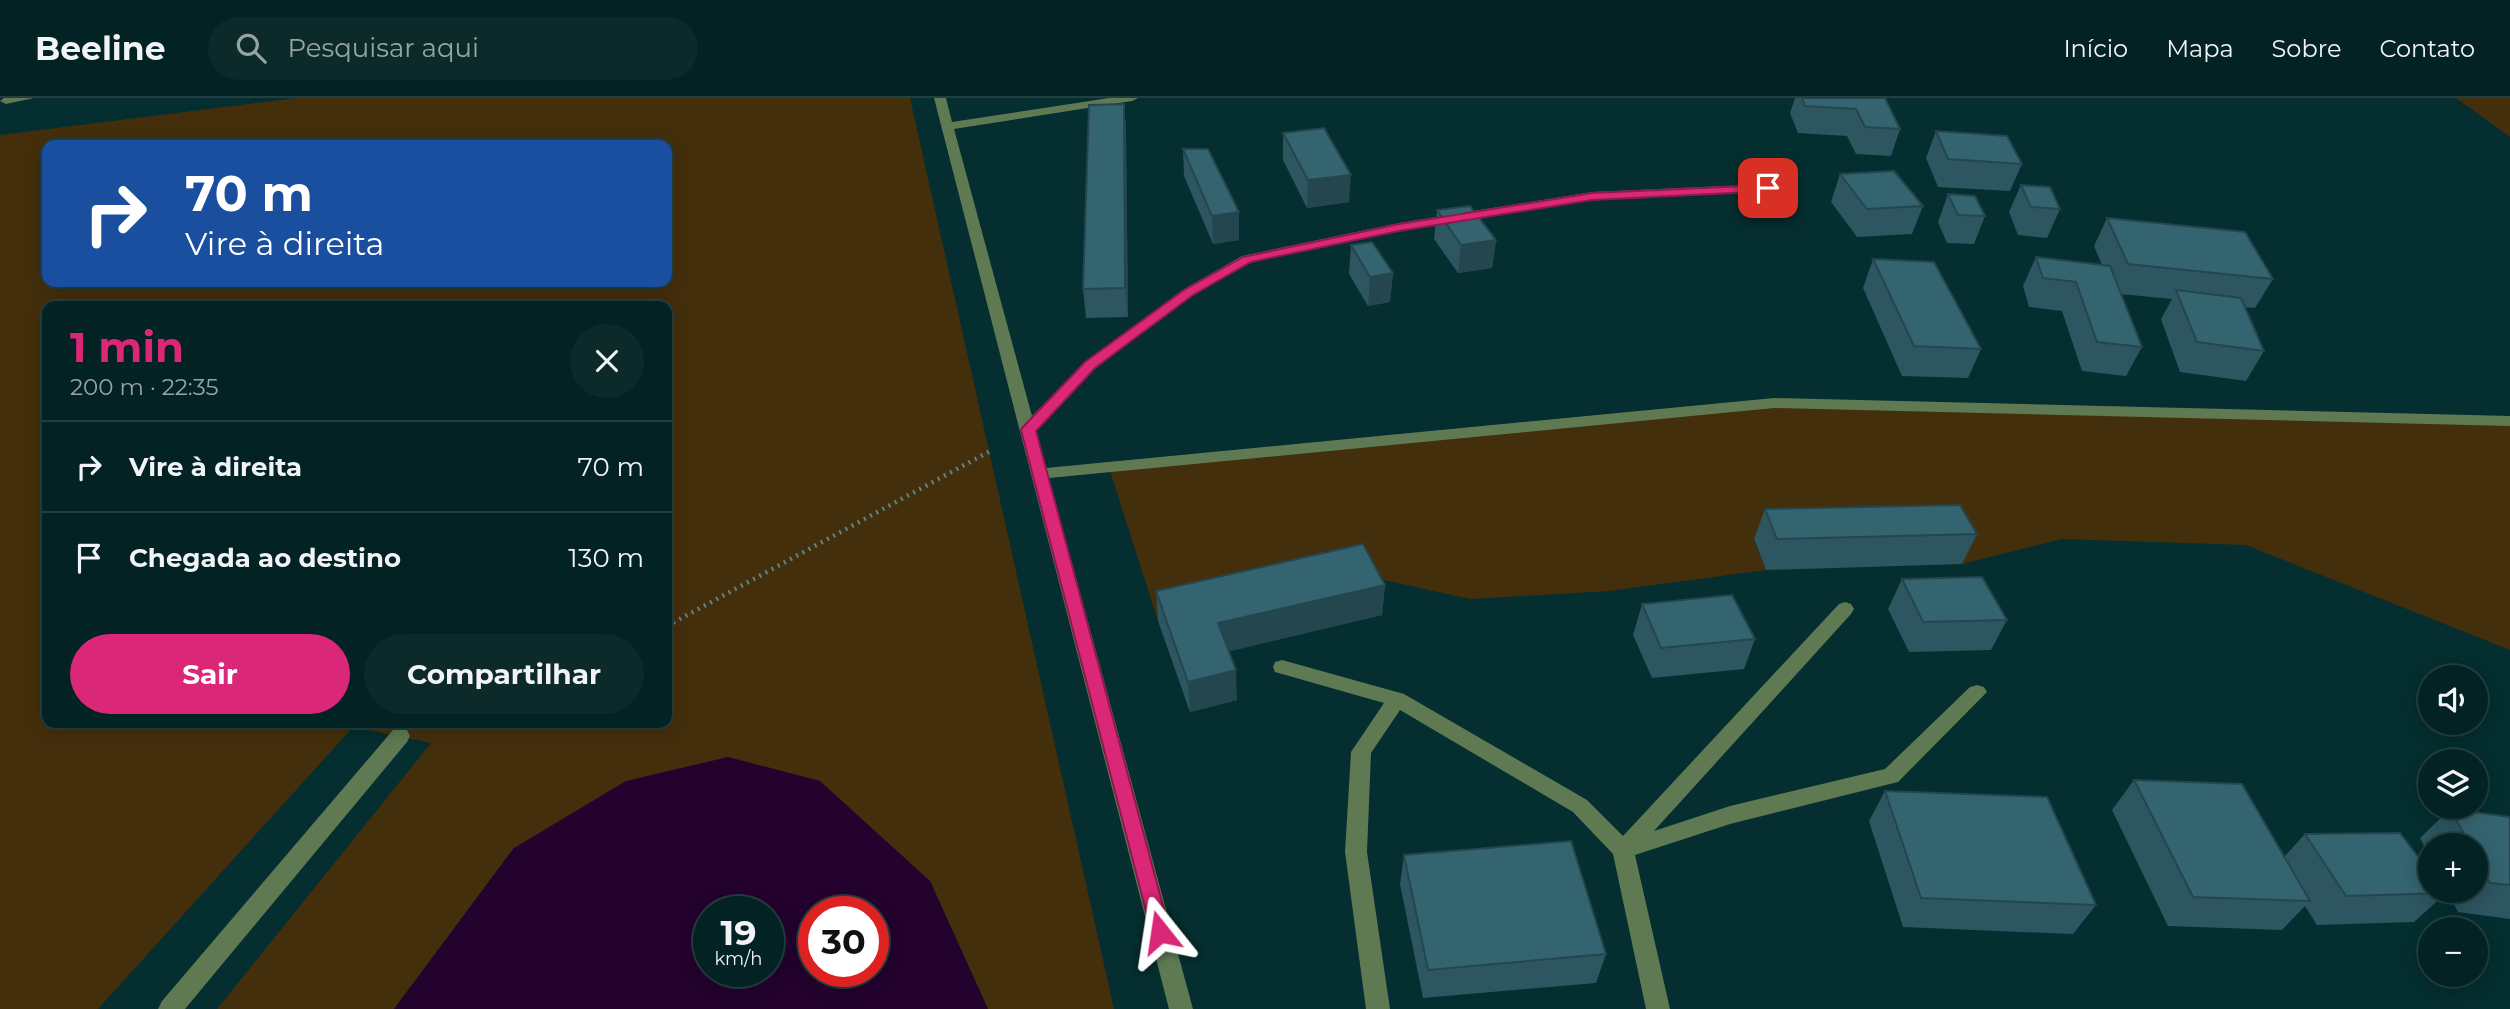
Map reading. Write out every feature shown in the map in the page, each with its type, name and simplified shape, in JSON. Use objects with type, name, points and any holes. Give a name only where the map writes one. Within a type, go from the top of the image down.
[{"type":"street","points":[[6,101],[28,98]]},
{"type":"street","points":[[940,98],[1181,1009]]},
{"type":"street","points":[[947,126],[1132,98]]},
{"type":"street","points":[[1028,430],[1090,365],[1189,292],[1247,259],[1399,227],[1592,196],[1768,188]]},
{"type":"street","points":[[1039,474],[1774,403],[2510,421]]},
{"type":"street","points":[[1623,850],[1845,609]]},
{"type":"street","points":[[1282,667],[1397,699],[1580,806],[1623,850],[1658,1009]]},
{"type":"street","points":[[1623,850],[1731,815],[1891,776],[1977,692]]},
{"type":"street","points":[[1378,1009],[1356,852],[1361,752],[1397,699]]},
{"type":"street","points":[[170,1009],[400,736]]},
{"type":"path","points":[[672,623],[1028,430]]},
{"type":"shaded area","points":[[296,98],[910,98],[1114,1009],[988,1009],[930,881],[514,848],[394,1009],[217,1009],[431,743],[358,728],[672,728],[672,301],[42,301],[42,728],[352,728],[98,1009],[0,1009],[0,135]]},
{"type":"shaded area","points":[[2456,98],[2510,98],[2510,137]]},
{"type":"shaded area","points":[[1774,403],[2510,421],[2510,650],[2246,545],[2062,539],[1962,564],[1945,535],[1754,540],[1766,570],[1609,591],[1470,599],[1361,575],[1158,621],[1109,468]]},
{"type":"shaded area","points":[[728,757],[820,781],[930,881],[988,1009],[394,1009],[514,848],[626,781]]},
{"type":"building","points":[[1802,98],[1885,98],[1900,129],[1865,127],[1856,109],[1805,106]]},
{"type":"building","points":[[1124,104],[1125,288],[1083,289],[1089,105]]},
{"type":"building","points":[[1324,128],[1351,175],[1308,180],[1283,133]]},
{"type":"building","points":[[1936,131],[2007,136],[2022,164],[1948,159]]},
{"type":"building","points":[[1183,149],[1208,149],[1239,212],[1212,216]]},
{"type":"building","points":[[1894,171],[1923,206],[1867,209],[1840,174]]},
{"type":"building","points":[[2021,185],[2050,187],[2060,209],[2031,207]]},
{"type":"building","points":[[1948,194],[1975,196],[1985,216],[1958,215]]},
{"type":"building","points":[[1470,206],[1496,240],[1461,245],[1437,210]]},
{"type":"building","points":[[2107,218],[2245,232],[2273,279],[2128,264]]},
{"type":"building","points":[[1372,242],[1393,273],[1370,277],[1351,245]]},
{"type":"building","points":[[2036,257],[2110,266],[2142,347],[2097,342],[2076,282],[2043,278]]},
{"type":"building","points":[[1873,259],[1934,262],[1981,349],[1914,346]]},
{"type":"building","points":[[2176,290],[2241,298],[2264,351],[2197,342]]},
{"type":"building","points":[[1960,505],[1977,534],[1777,539],[1765,509]]},
{"type":"building","points":[[1363,544],[1385,585],[1218,623],[1236,670],[1188,682],[1156,591]]},
{"type":"building","points":[[1982,577],[2007,620],[1923,622],[1902,579]]},
{"type":"building","points":[[1732,595],[1755,639],[1661,648],[1642,604]]},
{"type":"building","points":[[2134,780],[2242,784],[2310,901],[2193,897]]},
{"type":"building","points":[[1885,791],[2047,797],[2096,905],[1921,898]]},
{"type":"building","points":[[2488,814],[2510,817],[2510,885],[2490,883],[2488,879],[2488,833],[2463,833],[2456,819],[2488,819]]},
{"type":"building","points":[[2400,833],[2418,857],[2418,894],[2346,896],[2305,834]]},
{"type":"building","points":[[1571,841],[1606,954],[1428,970],[1404,855]]},
{"type":"route","points":[[1160,932],[1028,430],[1090,365],[1189,292],[1247,259],[1399,227],[1592,196],[1768,188]]}]
